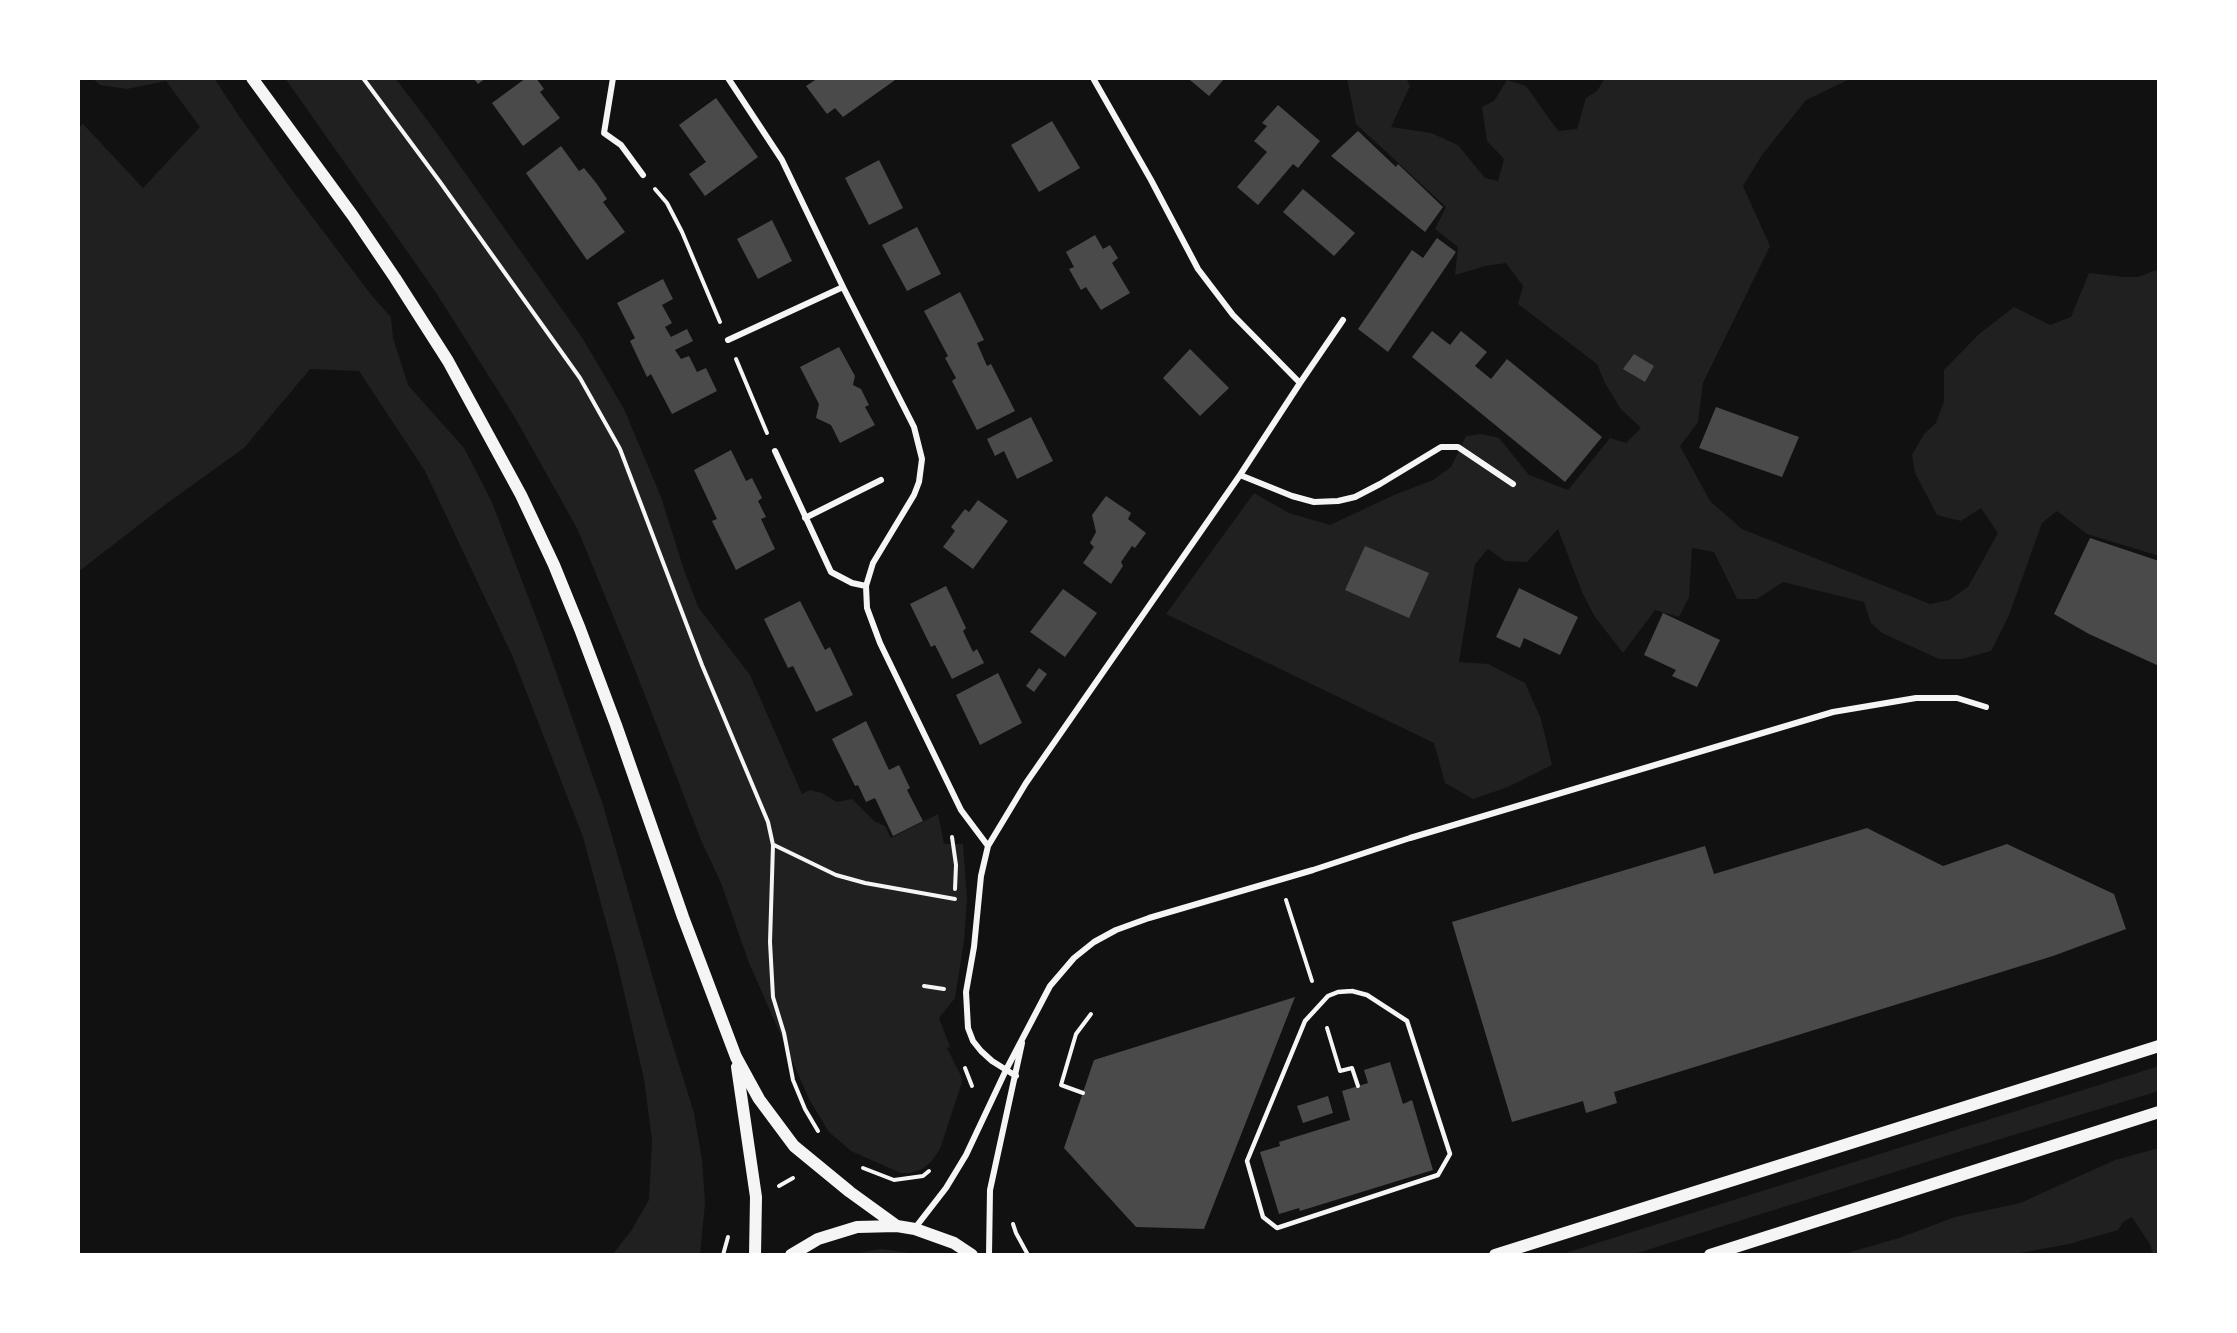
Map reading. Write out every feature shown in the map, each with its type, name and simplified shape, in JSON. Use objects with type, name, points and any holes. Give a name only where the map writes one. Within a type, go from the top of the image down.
[{"type":"main road","points":[[252,78],[353,216],[395,278],[448,361],[521,495],[554,565],[584,640],[616,724],[682,917],[736,1057],[759,1099],[794,1146],[850,1192],[897,1226]]},
{"type":"main road","points":[[1495,1255],[2159,1046]]},
{"type":"main road","points":[[736,1057],[756,1197],[755,1255]]},
{"type":"main road","points":[[1710,1255],[2159,1112]]},
{"type":"main road","points":[[791,1255],[818,1239],[857,1227],[897,1226],[915,1229],[954,1243],[972,1255]]},
{"type":"street","points":[[613,78],[604,133],[621,145],[643,175]]},
{"type":"street","points":[[728,78],[782,160],[914,427],[922,459],[919,482],[914,495],[873,563],[866,586],[867,608],[880,643],[961,810],[988,846]]},
{"type":"street","points":[[1093,78],[1203,276],[1246,330],[1300,383]]},
{"type":"street","points":[[728,340],[843,287]]},
{"type":"street","points":[[1016,1076],[992,1061],[973,1041],[968,1028],[966,992],[974,947],[981,876],[988,846],[1026,783],[1240,475],[1343,320]]},
{"type":"street","points":[[1240,475],[1283,493],[1314,502],[1338,501],[1355,497],[1380,484],[1441,447],[1458,447],[1513,484]]},
{"type":"street","points":[[775,451],[831,572],[852,583],[866,586]]},
{"type":"street","points":[[805,518],[881,480]]},
{"type":"street","points":[[915,1229],[946,1188],[966,1155],[1024,1033],[1050,986],[1074,958],[1094,942],[1116,930],[1149,918],[1313,870],[1421,834],[1833,712],[1916,698],[1957,698],[1986,707]]},
{"type":"street","points":[[989,1255],[990,1190],[1024,1033]]},
{"type":"lane","points":[[1352,991],[1366,995],[1407,1021],[1450,1154],[1438,1175],[1277,1228],[1263,1217],[1247,1161],[1305,1021],[1328,996],[1338,992],[1352,991]]},
{"type":"path","points":[[363,78],[580,378],[601,411],[620,449],[702,665],[768,822],[773,844],[771,970],[773,997],[793,1080],[805,1109],[822,1136]]},
{"type":"path","points":[[643,175],[667,202],[682,232],[775,451]]},
{"type":"path","points":[[951,833],[956,866],[954,907]]},
{"type":"path","points":[[773,844],[836,876],[955,899]]},
{"type":"path","points":[[945,989],[946,979]]},
{"type":"path","points":[[1083,1093],[1060,1085],[1076,1034],[1091,1014]]},
{"type":"path","points":[[963,1064],[972,1082],[973,1090]]},
{"type":"path","points":[[856,1164],[894,1180],[923,1176],[936,1167]]},
{"type":"shaded area","points":[[92,78],[214,78],[289,186],[372,296],[391,317],[393,338],[408,385],[464,448],[491,500],[544,638],[603,805],[694,1113],[702,1160],[705,1203],[700,1255],[612,1255],[631,1231],[649,1200],[652,1140],[644,1079],[618,966],[583,837],[512,655],[425,471],[359,371],[310,369],[244,448],[166,504],[78,572],[78,128],[83,124],[143,188],[200,127],[166,81],[127,89],[100,85]]},
{"type":"shaded area","points":[[285,78],[395,78],[431,125],[583,339],[624,409],[661,497],[698,607],[750,675],[802,794],[810,790],[822,793],[837,802],[852,799],[874,821],[885,826],[891,838],[938,814],[944,844],[963,844],[967,899],[964,941],[955,998],[939,1018],[950,1047],[947,1048],[962,1082],[940,1149],[931,1162],[922,1169],[901,1173],[851,1151],[829,1132],[809,1099],[749,963],[721,883],[701,840],[578,530],[514,416],[435,291]]},
{"type":"shaded area","points":[[1347,78],[1406,78],[1410,86],[1391,127],[1431,133],[1458,145],[1485,178],[1498,181],[1504,159],[1487,141],[1482,107],[1494,101],[1507,80],[1526,86],[1558,131],[1577,129],[1586,98],[1597,91],[1605,78],[1852,78],[1806,100],[1762,155],[1743,186],[1770,246],[1703,383],[1698,422],[1680,446],[1710,501],[1742,529],[1930,604],[1949,600],[1968,587],[1998,533],[1981,508],[1961,521],[1937,515],[1915,473],[1912,455],[1924,434],[1936,423],[1944,401],[1944,370],[1979,334],[2014,307],[2050,325],[2071,317],[2089,273],[2138,277],[2159,269],[2159,556],[2087,534],[2057,511],[2042,523],[2009,615],[1991,651],[1962,659],[1939,659],[1882,633],[1871,623],[1864,602],[1783,582],[1757,599],[1737,599],[1714,552],[1692,548],[1689,597],[1679,617],[1655,610],[1623,653],[1595,617],[1582,592],[1558,529],[1527,562],[1505,561],[1488,549],[1475,564],[1459,662],[1488,664],[1525,683],[1541,719],[1552,765],[1508,787],[1473,799],[1445,783],[1434,743],[1166,614],[1254,493],[1289,513],[1330,525],[1394,495],[1433,480],[1451,467],[1466,436],[1481,434],[1499,438],[1529,475],[1568,490],[1610,438],[1626,443],[1641,428],[1620,408],[1597,364],[1518,304],[1523,286],[1506,263],[1485,266],[1455,275],[1458,247],[1435,229],[1446,207],[1356,124]],"holes":[[[1634,355],[1654,366],[1645,381],[1624,369]]]},
{"type":"shaded area","points":[[2159,1066],[2159,1091],[1631,1255],[1559,1255]]},
{"type":"shaded area","points":[[2159,1148],[2159,1255],[2152,1255],[2151,1246],[2132,1217],[2123,1222],[2118,1230],[2069,1244],[2009,1255],[1840,1255],[1899,1238],[1955,1217],[2020,1203],[2115,1160]]},
{"type":"shaded area","points":[[881,1249],[917,1254],[919,1255],[845,1255]]},
{"type":"building","points":[[473,78],[486,78],[478,84]]},
{"type":"building","points":[[526,78],[536,78],[544,89],[540,92],[560,118],[523,146],[492,103]]},
{"type":"building","points":[[818,78],[898,78],[843,117],[835,108],[827,114],[806,86]]},
{"type":"building","points":[[1192,78],[1225,78],[1209,96],[1190,80]]},
{"type":"building","points":[[716,98],[758,157],[705,196],[689,174],[706,162],[679,125]]},
{"type":"building","points":[[1278,105],[1320,141],[1298,168],[1293,164],[1258,205],[1237,187],[1267,152],[1254,141],[1267,126],[1262,123]]},
{"type":"building","points":[[1052,121],[1080,168],[1039,192],[1011,145]]},
{"type":"building","points":[[1358,131],[1396,167],[1398,164],[1443,207],[1425,232],[1331,156]]},
{"type":"building","points":[[561,146],[579,171],[584,168],[597,184],[607,199],[603,202],[625,232],[587,260],[526,173]]},
{"type":"building","points":[[879,160],[903,208],[869,225],[845,178]]},
{"type":"building","points":[[1303,189],[1355,233],[1334,256],[1283,212]]},
{"type":"building","points":[[772,220],[792,261],[758,279],[737,239]]},
{"type":"building","points":[[917,227],[941,274],[907,291],[882,245]]},
{"type":"building","points":[[1095,235],[1103,249],[1110,245],[1118,258],[1112,263],[1130,293],[1101,310],[1086,287],[1081,290],[1069,269],[1074,267],[1066,252]]},
{"type":"building","points":[[1437,238],[1456,252],[1388,352],[1358,329],[1412,250],[1423,258]]},
{"type":"building","points":[[663,279],[673,299],[662,305],[672,323],[665,327],[671,337],[687,329],[693,341],[675,350],[681,359],[689,356],[697,372],[706,368],[717,391],[672,414],[651,374],[647,377],[630,341],[635,338],[617,303]]},
{"type":"building","points":[[960,292],[984,340],[977,343],[987,366],[991,364],[1015,411],[977,430],[952,381],[956,378],[945,358],[948,356],[924,311]]},
{"type":"building","points":[[1432,331],[1450,345],[1461,331],[1487,352],[1475,366],[1491,379],[1507,359],[1602,437],[1565,482],[1412,357]]},
{"type":"building","points":[[839,347],[855,376],[853,385],[861,389],[869,405],[865,407],[875,425],[840,443],[831,425],[816,418],[819,404],[800,367]]},
{"type":"building","points":[[1190,349],[1229,388],[1200,416],[1163,378]]},
{"type":"building","points":[[1634,354],[1654,366],[1645,382],[1623,369]]},
{"type":"building","points":[[1716,407],[1799,437],[1782,477],[1699,448]]},
{"type":"building","points":[[1031,417],[1053,461],[1017,479],[1004,451],[995,456],[987,439]]},
{"type":"building","points":[[731,450],[746,481],[752,478],[762,498],[758,501],[766,517],[761,519],[775,549],[736,570],[712,521],[717,519],[694,470]]},
{"type":"building","points":[[1106,496],[1131,513],[1128,519],[1146,533],[1135,548],[1132,546],[1121,562],[1123,566],[1111,584],[1083,563],[1094,547],[1090,543],[1096,532],[1092,515]]},
{"type":"building","points":[[978,500],[1008,521],[973,569],[943,547],[955,531],[951,527],[965,509],[969,512]]},
{"type":"building","points":[[2090,538],[2159,561],[2159,666],[2089,634],[2054,614]]},
{"type":"building","points":[[1365,546],[1429,573],[1409,618],[1345,590]]},
{"type":"building","points":[[946,586],[966,628],[963,631],[973,652],[977,649],[984,663],[952,679],[935,645],[931,647],[910,604]]},
{"type":"building","points":[[1519,588],[1578,617],[1560,655],[1524,638],[1520,648],[1496,637]]},
{"type":"building","points":[[1063,589],[1097,613],[1065,657],[1030,632]]},
{"type":"building","points":[[800,601],[825,650],[830,647],[853,695],[816,712],[793,666],[788,668],[764,619]]},
{"type":"building","points":[[1663,613],[1720,640],[1697,687],[1672,676],[1676,670],[1644,655]]},
{"type":"building","points":[[1039,668],[1047,674],[1034,692],[1026,686]]},
{"type":"building","points":[[998,673],[1022,723],[980,745],[956,695]]},
{"type":"building","points":[[866,721],[889,770],[899,765],[910,788],[907,790],[923,821],[893,836],[875,798],[866,802],[858,785],[855,786],[832,739]]},
{"type":"building","points":[[1867,828],[1943,866],[2007,844],[2114,894],[2126,929],[2053,956],[1614,1092],[1617,1103],[1586,1113],[1583,1101],[1512,1122],[1452,922],[1705,846],[1714,874]]},
{"type":"building","points":[[1295,997],[1204,1229],[1136,1227],[1064,1148],[1094,1060]]},
{"type":"building","points":[[1390,1062],[1403,1104],[1412,1100],[1433,1170],[1300,1211],[1299,1208],[1279,1214],[1260,1152],[1280,1146],[1279,1142],[1350,1120],[1342,1091],[1368,1083],[1364,1070]]},
{"type":"building","points":[[1328,1096],[1333,1113],[1303,1123],[1297,1106]]}]
